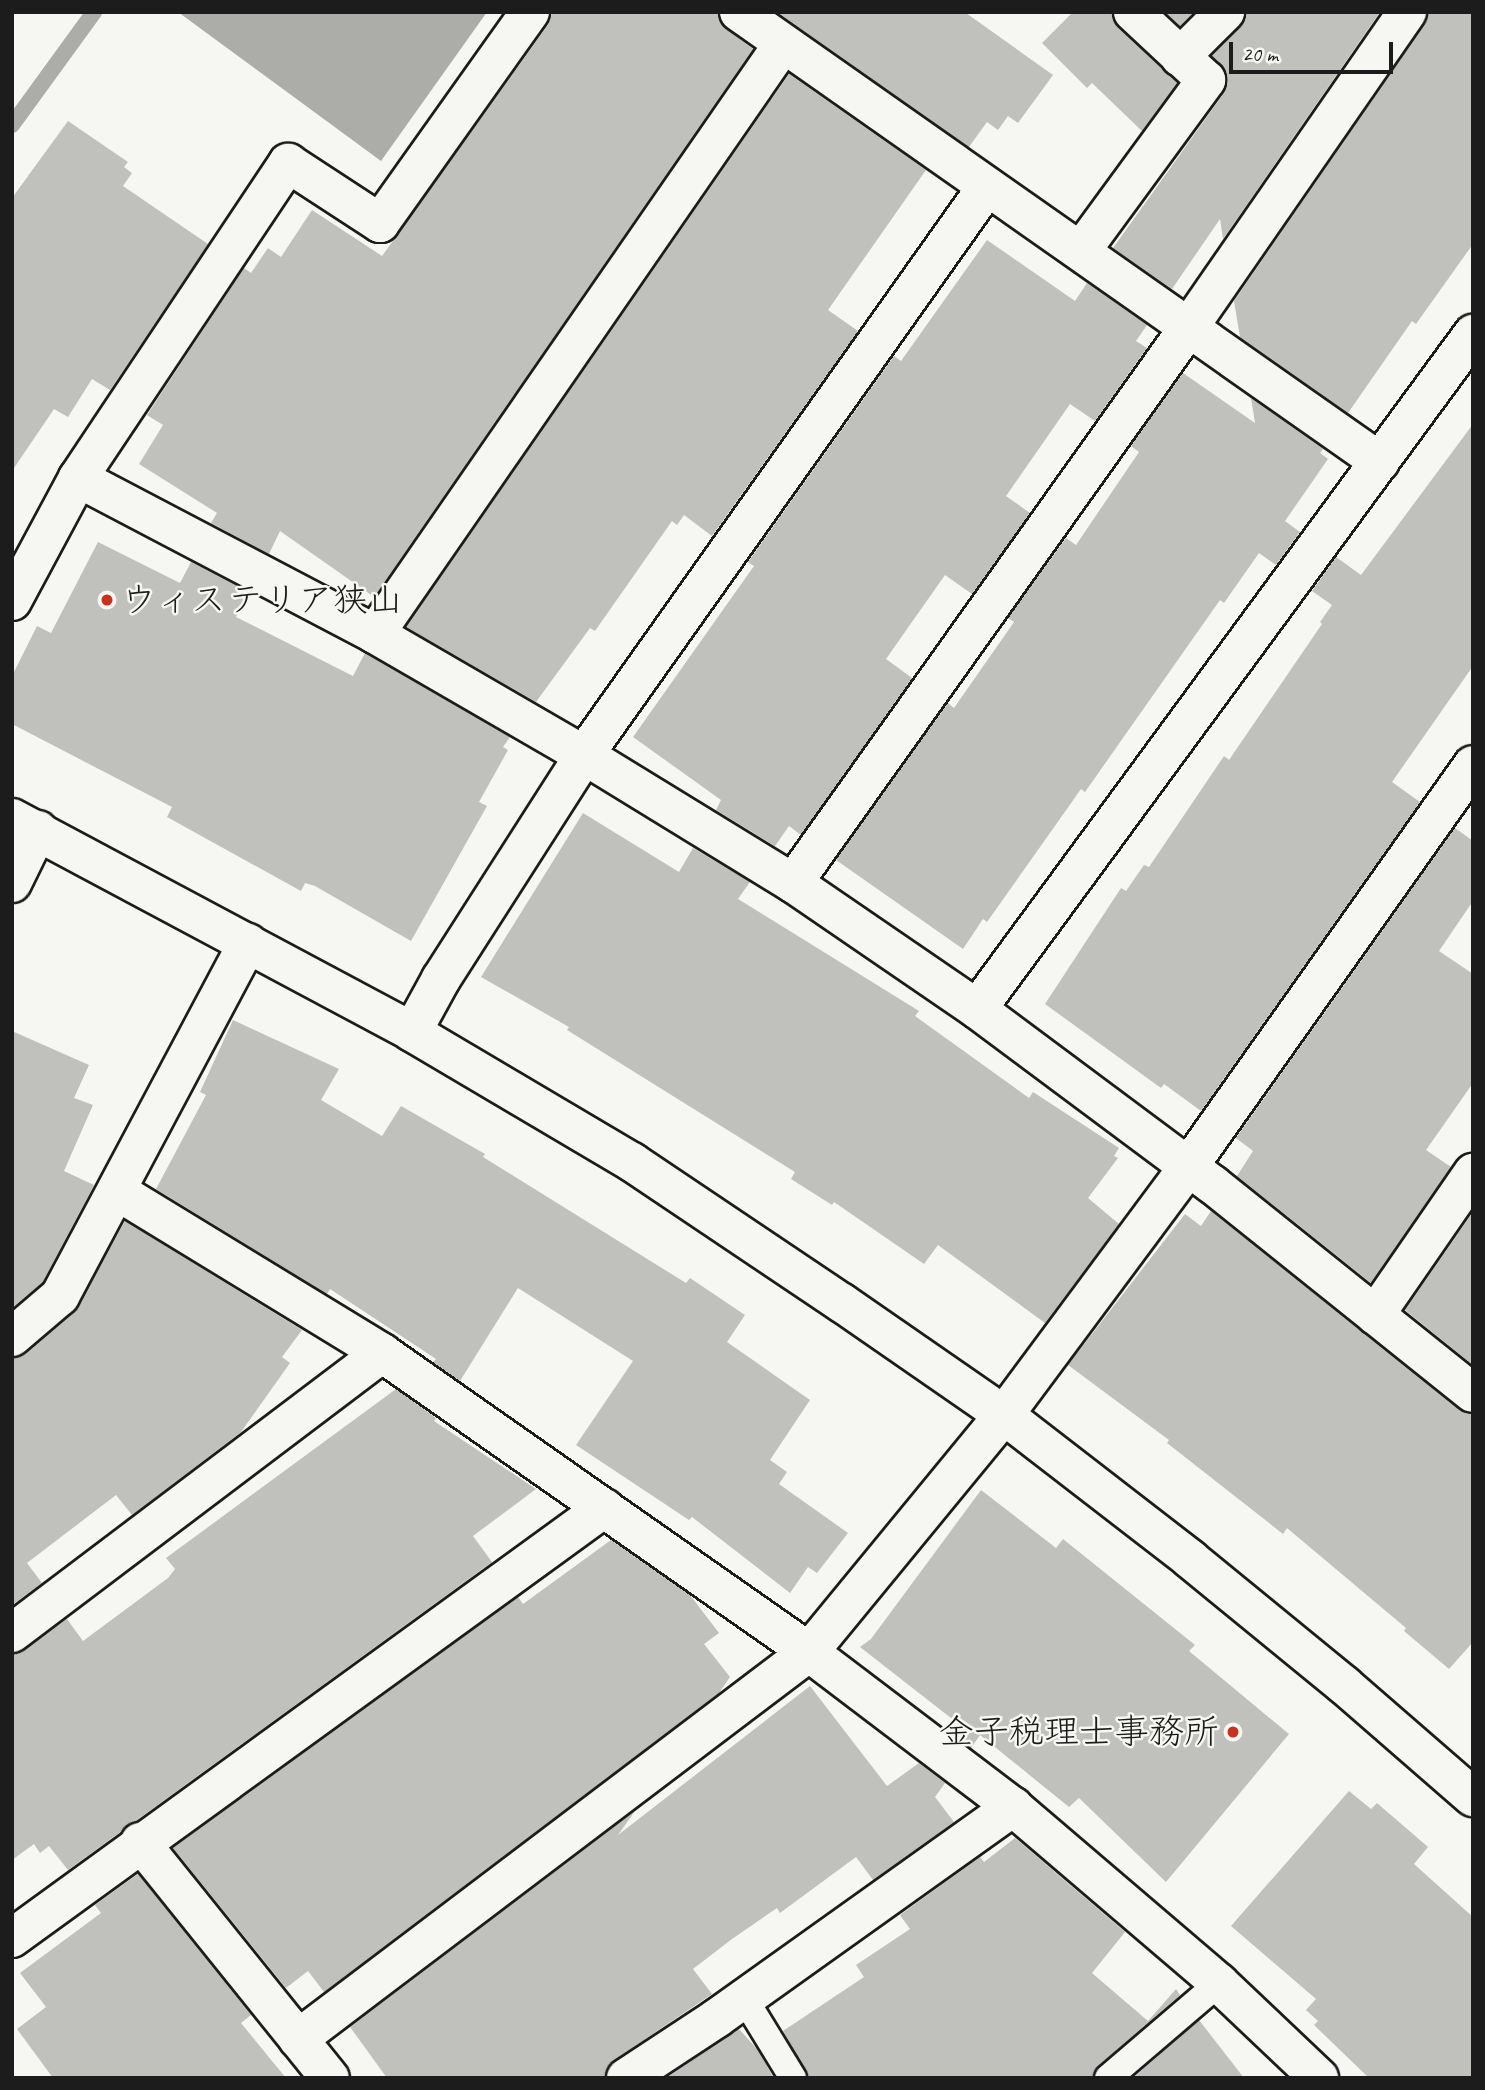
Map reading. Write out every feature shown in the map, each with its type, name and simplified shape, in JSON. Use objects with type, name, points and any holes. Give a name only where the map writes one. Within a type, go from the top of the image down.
[{"type":"street","points":[[12,601],[78,478],[288,163],[380,223],[530,12]]},
{"type":"street","points":[[739,12],[986,188],[1081,251],[1380,462]]},
{"type":"street","points":[[1081,251],[1206,80],[1133,12]]},
{"type":"street","points":[[1180,57],[1225,12]]},
{"type":"street","points":[[793,883],[1189,327],[1407,12]]},
{"type":"street","points":[[375,634],[783,44]]},
{"type":"street","points":[[412,1032],[441,979],[584,755],[986,188]]},
{"type":"street","points":[[977,1009],[1473,334]]},
{"type":"street","points":[[78,478],[375,634],[584,755],[793,883],[977,1009],[1189,1166],[1473,1393]]},
{"type":"street","points":[[298,2039],[809,1652],[1004,1415],[1189,1166],[1473,765]]},
{"type":"street","points":[[12,883],[25,824],[412,1032],[632,1162],[1004,1415],[1221,1584],[1344,1685],[1473,1797]]},
{"type":"street","points":[[12,1337],[60,1296],[248,943]]},
{"type":"street","points":[[1375,1315],[1473,1173]]},
{"type":"street","points":[[117,1191],[382,1353],[809,1652],[1013,1807],[1219,1983],[1319,2078]]},
{"type":"street","points":[[12,1633],[382,1353]]},
{"type":"street","points":[[12,1938],[140,1842],[604,1508]]},
{"type":"street","points":[[626,2078],[744,1998],[1013,1807]]},
{"type":"street","points":[[140,1842],[330,2078]]},
{"type":"lane","points":[[1108,2078],[1219,1983]]},
{"type":"lane","points":[[744,1998],[793,2078]]},
{"type":"shaded area","points":[[178,12],[487,12],[381,161]]},
{"type":"building","points":[[552,12],[718,12],[726,29],[753,49],[374,597],[280,531],[269,554],[211,523],[217,513],[139,464],[163,425],[147,415],[244,268],[251,273],[268,248],[281,257],[312,210],[382,256],[548,25]]},
{"type":"building","points":[[777,12],[966,13],[1053,75],[1018,123],[1008,116],[998,130],[987,122],[969,147]]},
{"type":"building","points":[[1073,12],[1112,12],[1118,28],[1177,83],[1142,131],[1092,83],[1087,88],[1042,43]]},
{"type":"building","points":[[1165,12],[1194,12],[1180,26]]},
{"type":"building","points":[[1246,12],[1380,12],[1223,239],[1220,219],[1172,289],[1113,248],[1224,93],[1227,73],[1212,56],[1240,27]]},
{"type":"building","points":[[1429,12],[1473,12],[1473,244],[1416,324],[1412,321],[1348,413],[1240,337],[1234,301],[1425,24]]},
{"type":"building","points":[[789,74],[926,170],[828,310],[858,331],[712,536],[684,515],[677,525],[672,521],[595,631],[590,628],[536,702],[406,627]]},
{"type":"building","points":[[68,121],[128,162],[124,167],[132,173],[123,186],[208,244],[110,390],[92,379],[68,417],[54,409],[12,471],[12,198]]},
{"type":"building","points":[[987,240],[1075,301],[1087,283],[1147,325],[1136,341],[1147,348],[1095,421],[1070,404],[1006,496],[1030,513],[972,594],[945,575],[886,659],[912,678],[801,835],[789,826],[775,846],[716,810],[721,800],[633,737],[754,566],[748,562],[894,356],[901,361]]},
{"type":"building","points":[[1183,373],[1255,423],[1251,398],[1323,449],[1320,453],[1328,459],[1285,521],[1300,532],[1276,565],[1259,553],[1224,603],[1220,600],[1085,792],[1081,789],[987,922],[983,919],[963,949],[836,860],[948,703],[954,708],[1014,622],[1008,618],[1066,538],[1076,545],[1139,452],[1131,446]]},
{"type":"building","points":[[1473,424],[1473,666],[1392,782],[1420,802],[1201,1111],[1164,1084],[1161,1088],[1045,1004],[1121,888],[1126,891],[1144,865],[1149,867],[1224,756],[1229,760],[1322,624],[1320,622],[1332,605],[1312,591],[1336,557],[1361,575]]},
{"type":"building","points":[[98,542],[180,583],[191,562],[249,592],[236,617],[353,676],[365,653],[510,737],[503,747],[508,750],[479,802],[487,806],[411,941],[315,886],[305,883],[301,891],[167,817],[172,807],[12,724],[12,676],[37,626],[51,633]]},
{"type":"building","points":[[583,813],[679,872],[693,848],[750,882],[738,899],[919,1011],[915,1016],[1029,1098],[1033,1092],[1119,1148],[1114,1156],[1118,1158],[1088,1198],[1119,1224],[1045,1323],[938,1245],[924,1264],[834,1202],[832,1205],[791,1179],[795,1172],[567,1030],[569,1027],[481,977]]},
{"type":"building","points":[[1455,828],[1473,841],[1473,901],[1439,951],[1473,974],[1473,1083],[1426,1150],[1451,1167],[1371,1283],[1237,1176],[1253,1151],[1236,1138]]},
{"type":"building","points":[[233,1020],[339,1069],[321,1100],[382,1136],[401,1106],[485,1154],[483,1157],[686,1283],[690,1278],[745,1315],[727,1342],[810,1400],[770,1460],[787,1472],[779,1484],[848,1533],[817,1573],[808,1567],[790,1593],[692,1517],[689,1520],[576,1445],[633,1361],[518,1288],[460,1381],[433,1362],[436,1359],[330,1289],[327,1294],[156,1189],[206,1095],[200,1092]]},
{"type":"building","points":[[12,1031],[89,1065],[74,1098],[93,1105],[64,1171],[94,1185],[43,1282],[12,1308]]},
{"type":"building","points":[[1211,1211],[1459,1410],[1473,1414],[1473,1642],[1449,1669],[1404,1631],[1406,1628],[1287,1528],[1283,1534],[1167,1443],[1169,1440],[1068,1365],[1185,1214],[1201,1226]]},
{"type":"building","points":[[1473,1212],[1473,1365],[1405,1310]]},
{"type":"building","points":[[125,1221],[302,1330],[282,1357],[290,1363],[241,1432],[132,1515],[116,1495],[27,1563],[42,1583],[12,1605],[12,1358],[26,1354],[75,1312]]},
{"type":"building","points":[[396,1389],[436,1418],[434,1421],[536,1489],[473,1536],[492,1562],[68,1870],[49,1846],[40,1853],[34,1844],[12,1860],[12,1654],[25,1650],[67,1619],[83,1641],[168,1578],[175,1569],[166,1558]]},
{"type":"building","points":[[981,1490],[1056,1548],[1063,1539],[1195,1645],[1189,1651],[1289,1734],[1166,1882],[1079,1798],[1069,1807],[980,1735],[971,1748],[956,1736],[965,1729],[860,1647],[871,1639]]},
{"type":"building","points":[[611,1540],[690,1595],[719,1633],[704,1644],[730,1677],[719,1693],[324,1992],[308,1971],[286,1988],[173,1848],[518,1597],[523,1604]]},
{"type":"building","points":[[810,1686],[887,1786],[919,1763],[945,1783],[935,1797],[954,1822],[873,1880],[856,1857],[780,1913],[777,1908],[732,1939],[693,1969],[712,1994],[614,2060],[607,2068],[604,2078],[387,2078],[350,2027],[635,1811],[618,1835]]},
{"type":"building","points":[[1349,1791],[1371,1809],[1377,1803],[1428,1847],[1414,1864],[1473,1917],[1473,2078],[1369,2078],[1314,2025],[1318,2021],[1306,2010],[1316,1999],[1231,1926]]},
{"type":"building","points":[[1015,1838],[1125,1932],[1092,1973],[1148,2021],[1176,1989],[1180,1995],[1098,2066],[1093,2078],[809,2078],[783,2031],[864,1977],[856,1965],[910,1929],[900,1915],[980,1857],[984,1862]]},
{"type":"building","points":[[138,1874],[251,2015],[241,2023],[286,2078],[53,2078],[17,2029],[46,2007],[20,1973],[101,1913],[95,1905]]},
{"type":"building","points":[[1199,2020],[1244,2078],[1133,2078]]},
{"type":"building","points":[[739,2029],[757,2049],[774,2078],[666,2078]]},
{"type":"waterway","points":[[12,125],[94,12]]},
{"type":"place","name":"ウィステリア狭山","points":[[107,600]]},
{"type":"place","name":"金子税理士事務所","points":[[1233,1732]]}]
